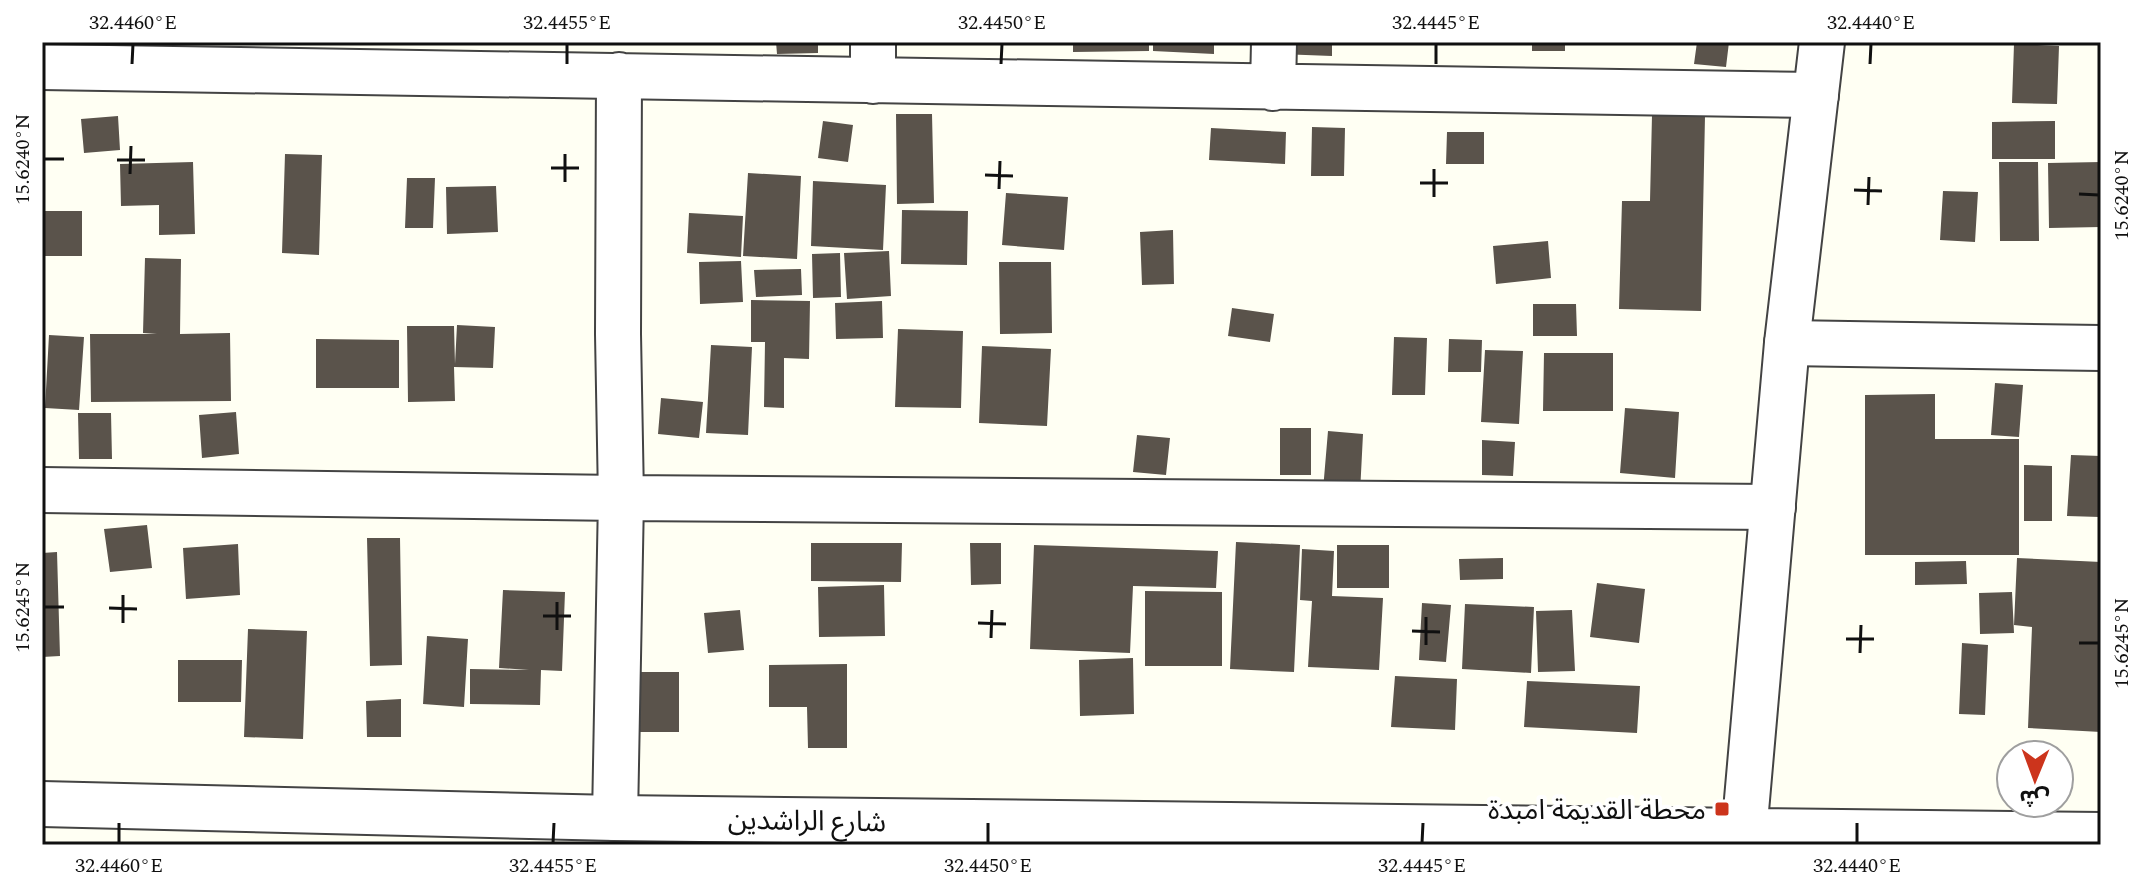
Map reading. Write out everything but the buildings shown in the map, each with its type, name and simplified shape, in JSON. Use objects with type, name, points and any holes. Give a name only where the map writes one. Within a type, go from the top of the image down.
[{"type":"street","points":[[1273,88],[1274,42]]},
{"type":"street","points":[[1744,838],[1787,343],[1822,42]]},
{"type":"street","points":[[42,67],[125,55],[619,75],[873,61],[1273,88],[1816,95]]},
{"type":"street","points":[[615,818],[621,498],[619,75]]},
{"type":"street","points":[[1787,343],[2101,348]]},
{"type":"street","points":[[42,490],[1773,507]]},
{"type":"street","name":"شارع الراشدين","points":[[42,804],[615,818],[1744,838],[2101,835]]},
{"type":"place","name":"محطة القديمة امبدة","points":[[1722,809]]}]
